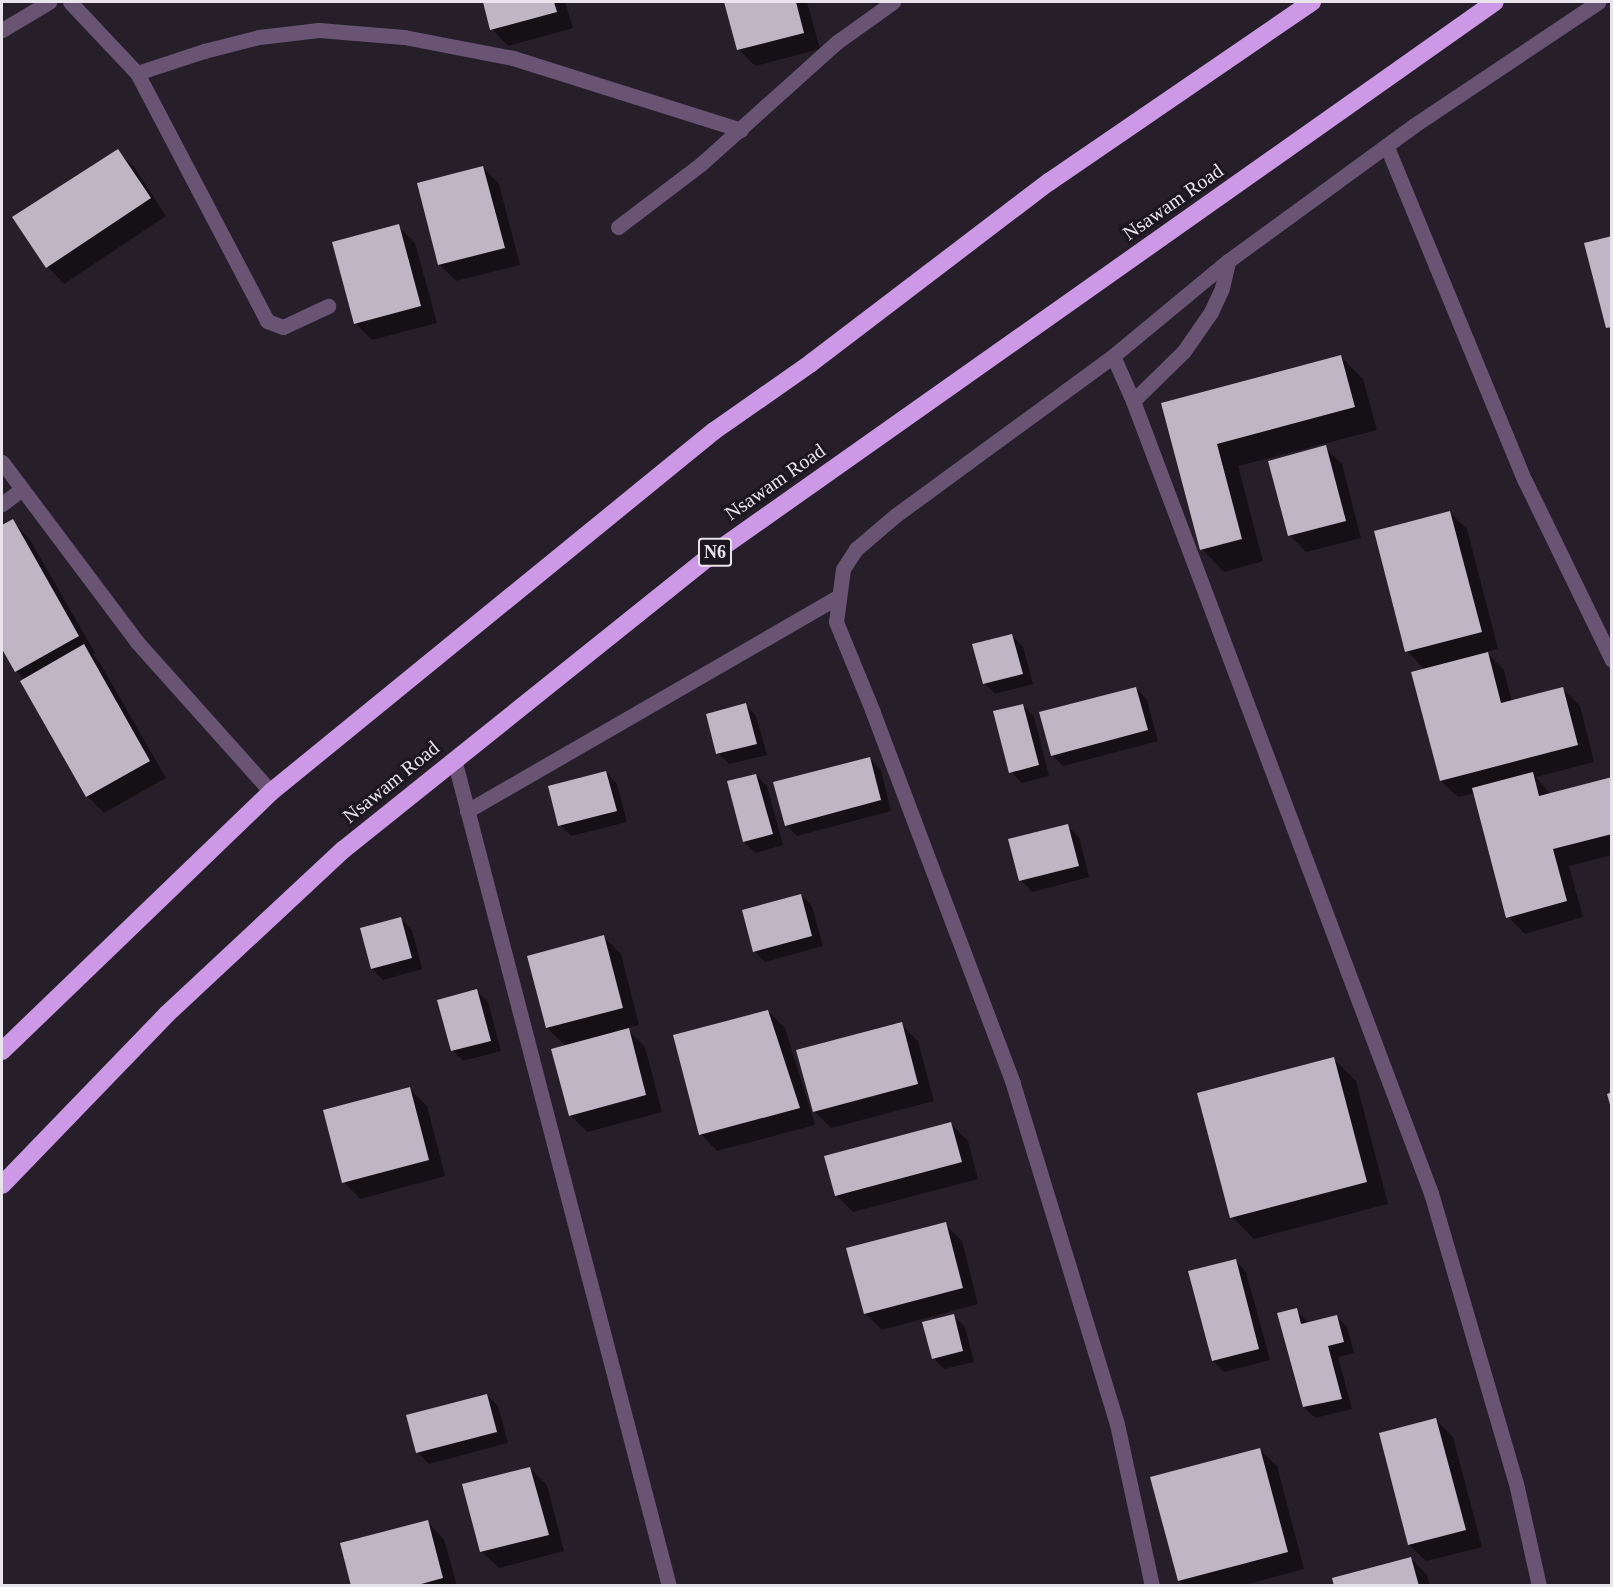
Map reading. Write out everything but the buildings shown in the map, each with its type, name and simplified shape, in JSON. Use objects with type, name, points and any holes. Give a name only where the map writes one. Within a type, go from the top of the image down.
[{"type":"highway","points":[[2,1051],[271,792],[714,431],[811,363],[1049,182],[1312,2]]},
{"type":"highway","name":"Nsawam Road","points":[[2,1185],[167,1014],[343,850],[707,558],[1496,2]]},
{"type":"street","points":[[2,30],[49,2]]},
{"type":"street","points":[[70,2],[137,73],[267,321],[283,327],[328,306]]},
{"type":"street","points":[[618,227],[741,130],[837,42],[893,2]]},
{"type":"street","points":[[1152,1586],[1117,1424],[1013,1083],[873,712],[845,650],[836,622],[837,597],[843,569],[856,549],[896,515],[1113,356],[1228,261],[1413,126],[1598,2]]},
{"type":"street","points":[[137,73],[204,51],[259,37],[319,30],[404,36],[513,58],[741,130]]},
{"type":"street","points":[[1387,147],[1525,481],[1611,660]]},
{"type":"street","points":[[1133,401],[1184,351],[1211,312],[1222,288],[1228,261]]},
{"type":"street","points":[[1113,356],[1133,401],[1431,1193],[1516,1484],[1539,1586]]},
{"type":"street","points":[[2,462],[137,642],[271,792]]},
{"type":"street","points":[[2,504],[22,489]]},
{"type":"street","points":[[467,811],[837,597]]},
{"type":"street","points":[[454,759],[669,1586]]}]
